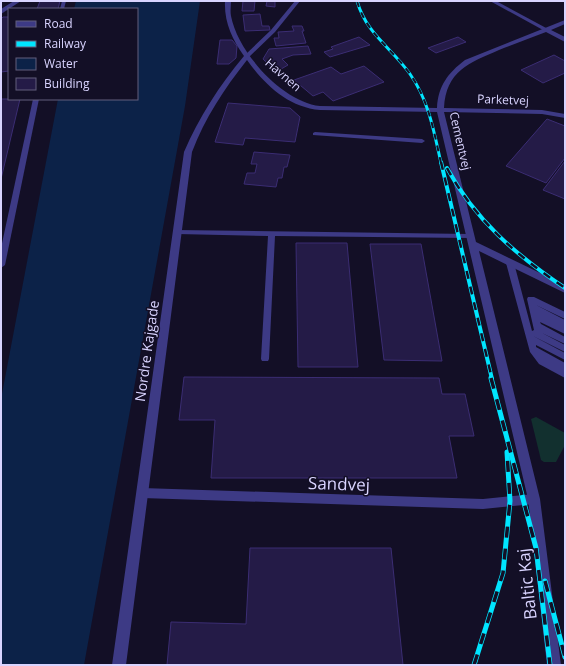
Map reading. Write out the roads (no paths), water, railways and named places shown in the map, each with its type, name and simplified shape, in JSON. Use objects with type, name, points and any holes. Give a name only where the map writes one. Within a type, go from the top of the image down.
[{"type":"street","points":[[2,10],[18,1]]},
{"type":"street","name":"Havnen","points":[[228,1],[228,18],[234,37],[263,76],[291,99],[306,106],[320,108],[440,110]]},
{"type":"street","name":"Cementvej","points":[[534,498],[440,110],[440,94],[454,71],[466,61],[565,22]]},
{"type":"street","points":[[545,30],[565,40]]},
{"type":"street","name":"Nordre Kajgade","points":[[119,665],[188,152],[194,137],[229,77],[247,56]]},
{"type":"street","name":"Parketvej","points":[[440,110],[542,112],[565,116]]},
{"type":"street","points":[[471,240],[510,263],[565,289]]},
{"type":"street","name":"Baltic Kaj","points":[[534,498],[554,665]]},
{"type":"lane","points":[[247,56],[273,31],[298,1]]},
{"type":"lane","points":[[492,1],[545,30]]},
{"type":"lane","points":[[1,265],[4,237],[36,100]]},
{"type":"lane","points":[[315,134],[422,141]]},
{"type":"lane","points":[[177,232],[272,233],[471,240]]},
{"type":"lane","points":[[265,360],[272,233]]},
{"type":"lane","points":[[510,263],[532,347],[542,362],[565,374]]},
{"type":"lane","points":[[539,335],[531,299],[565,316]]},
{"type":"lane","points":[[533,308],[565,324]]},
{"type":"lane","points":[[535,316],[565,331]]},
{"type":"lane","points":[[537,326],[565,340]]},
{"type":"lane","points":[[527,329],[565,349]]},
{"type":"lane","points":[[530,338],[565,356]]},
{"type":"lane","points":[[532,347],[565,367]]},
{"type":"lane","name":"Sandvej","points":[[142,493],[483,504],[534,498]]},
{"type":"water","points":[[76,1],[200,1],[185,106],[84,665],[1,665],[1,399],[58,100],[138,100],[138,8],[74,8]]},
{"type":"railway","points":[[357,1],[361,13],[373,32],[403,65],[422,95],[430,117],[441,163]]},
{"type":"railway","points":[[441,162],[492,379]]},
{"type":"railway","points":[[447,168],[470,204],[498,235],[530,263],[565,288]]},
{"type":"railway","points":[[491,378],[536,548],[550,665]]},
{"type":"railway","points":[[474,665],[503,573],[510,501],[507,452]]},
{"type":"railway","points":[[545,581],[565,657]]}]
